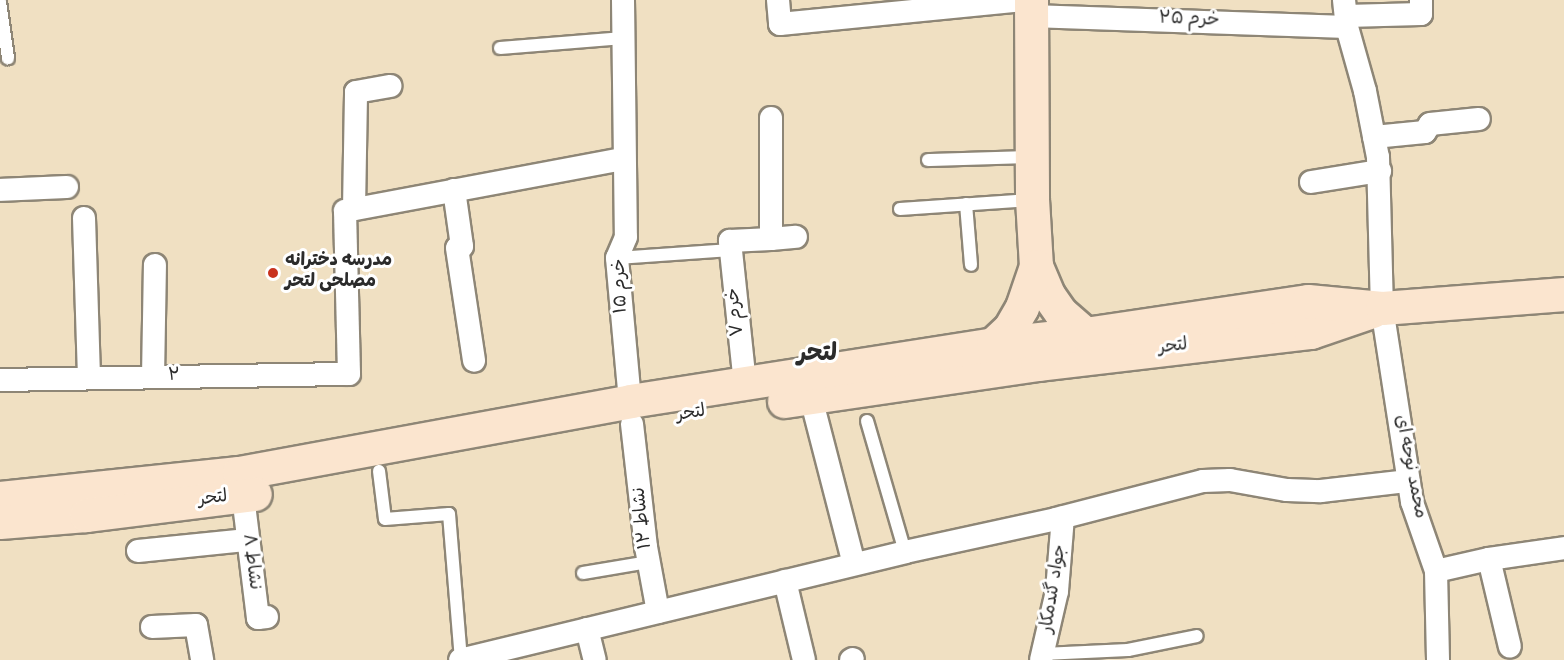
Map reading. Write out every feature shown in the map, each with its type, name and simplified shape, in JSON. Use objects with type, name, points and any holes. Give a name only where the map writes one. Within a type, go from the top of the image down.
[{"type":"street","name":"خرم ۱۵","points":[[623,0],[622,100],[626,237],[617,258],[631,412]]},
{"type":"street","name":"خرم ۲۵","points":[[778,0],[780,24],[1030,5],[1421,14],[1421,0]]},
{"type":"street","points":[[1030,5],[1032,200],[1036,266],[1048,296],[1061,313],[1085,334]]},
{"type":"street","name":"محمد نوحه ای","points":[[1346,14],[1365,90],[1380,171],[1382,308],[1412,502],[1436,571],[1438,660]]},
{"type":"street","points":[[390,86],[356,92],[354,209],[623,159]]},
{"type":"street","points":[[771,118],[771,238]]},
{"type":"street","points":[[1374,137],[1425,132],[1430,123],[1479,119]]},
{"type":"street","points":[[1311,182],[1380,171]]},
{"type":"street","points":[[0,190],[67,187]]},
{"type":"street","points":[[454,190],[462,246],[457,248],[474,361]]},
{"type":"street","name":"۲","points":[[0,380],[349,374],[345,211],[354,209]]},
{"type":"street","points":[[84,218],[89,378]]},
{"type":"street","points":[[730,246],[771,238],[796,237]]},
{"type":"street","name":"خرم ۷","points":[[730,246],[745,384]]},
{"type":"street","points":[[153,377],[155,266]]},
{"type":"street","points":[[993,344],[1010,328],[1022,307],[1036,266]]},
{"type":"street","name":"لتحر","points":[[0,498],[84,503],[243,496],[379,471],[745,384],[993,344],[1085,334],[1308,301],[1382,308],[1564,294]]},
{"type":"street","name":"لتحر","points":[[0,522],[239,473],[631,412],[811,398],[1037,364],[1311,332],[1382,308]]},
{"type":"street","points":[[811,398],[854,564]]},
{"type":"street","name":"نشاط ۱۲","points":[[631,412],[649,562],[658,612]]},
{"type":"street","points":[[461,660],[503,655],[587,629],[905,552],[1063,517],[1203,481],[1230,480],[1287,490],[1321,491],[1408,481]]},
{"type":"street","name":"نشاط ۸","points":[[243,496],[258,618],[267,617]]},
{"type":"street","name":"جواد گندمکار","points":[[1042,657],[1057,591],[1063,517]]},
{"type":"street","points":[[138,551],[247,540]]},
{"type":"street","points":[[1436,571],[1489,559],[1564,548]]},
{"type":"street","points":[[1489,559],[1510,648]]},
{"type":"street","points":[[785,581],[804,660]]},
{"type":"street","points":[[152,627],[196,625],[202,660]]},
{"type":"street","points":[[587,629],[595,660]]},
{"type":"lane","points":[[0,2],[8,58]]},
{"type":"lane","points":[[500,48],[624,38]]},
{"type":"lane","points":[[928,160],[1032,157]]},
{"type":"lane","points":[[900,208],[1032,200]]},
{"type":"lane","points":[[966,204],[971,266]]},
{"type":"lane","points":[[617,258],[730,246]]},
{"type":"lane","points":[[867,421],[905,552]]},
{"type":"lane","points":[[379,471],[385,519],[449,514],[461,660]]},
{"type":"lane","points":[[583,573],[649,562]]},
{"type":"lane","points":[[1042,657],[1128,650],[1197,636]]},
{"type":"place","name":"مدرسه دخترانه مصلحی لتحر","points":[[273,273]]},
{"type":"district","name":"لتحر","points":[[817,356]]}]
